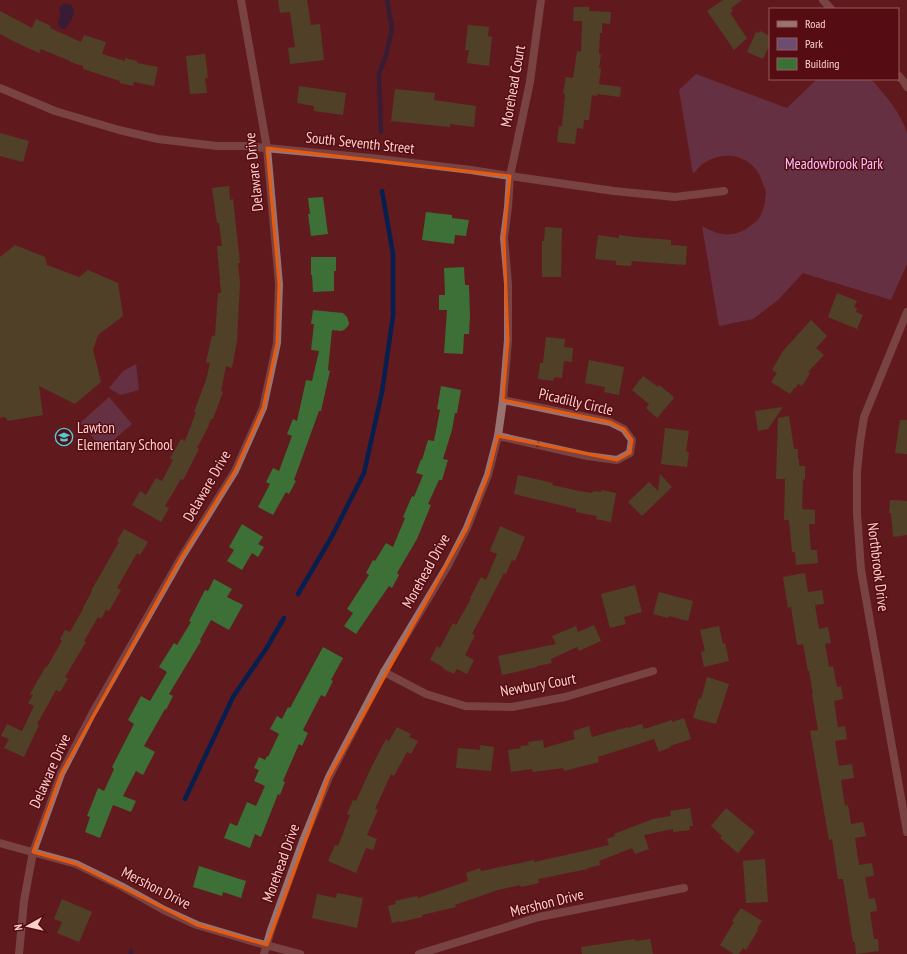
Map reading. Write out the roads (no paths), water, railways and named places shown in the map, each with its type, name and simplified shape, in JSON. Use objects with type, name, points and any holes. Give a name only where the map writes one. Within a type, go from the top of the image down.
[{"type":"street","name":"Delaware Drive","points":[[19,954],[24,901],[33,852],[64,767],[92,714],[180,558],[235,471],[263,408],[277,343],[279,284],[267,148],[241,0]]},
{"type":"street","name":"Morehead Court","points":[[510,176],[530,82],[541,0]]},
{"type":"street","points":[[823,0],[830,8]]},
{"type":"street","points":[[899,76],[907,88]]},
{"type":"street","name":"South Seventh Street","points":[[0,88],[55,112],[158,139],[217,146],[245,146],[371,158],[471,170],[614,191],[675,197],[724,191]]},
{"type":"street","name":"Morehead Drive","points":[[264,954],[271,930],[329,777],[384,672],[447,567],[467,528],[488,475],[498,436],[508,340],[508,284],[504,238],[510,176]]},
{"type":"street","name":"Northbrook Drive","points":[[907,312],[864,417],[860,442],[857,513],[862,570],[907,832]]},
{"type":"street","name":"Picadilly Circle","points":[[498,436],[587,456],[617,460],[630,453],[632,440],[624,429],[610,422],[502,400]]},
{"type":"street","name":"Newbury Court","points":[[384,672],[426,694],[465,706],[512,707],[565,697],[653,671]]},
{"type":"street","name":"Mershon Drive","points":[[0,843],[76,864],[121,886],[164,910],[197,925],[300,954]]},
{"type":"street","name":"Mershon Drive","points":[[419,954],[539,917],[684,888]]},
{"type":"water","points":[[63,4],[69,4],[74,9],[74,14],[70,22],[64,29],[60,28],[58,23],[60,15],[59,8]]},
{"type":"waterway","points":[[381,132],[379,74],[386,55],[392,29],[387,0]]},
{"type":"waterway","points":[[298,594],[331,538],[364,473],[382,392],[393,316],[393,254],[382,191]]},
{"type":"waterway","points":[[185,799],[233,697],[266,649],[284,618]]},
{"type":"place","name":"Lawton Elementary School","points":[[64,437]]},
{"type":"park label","name":"Meadowbrook Park","points":[[834,164]]}]
